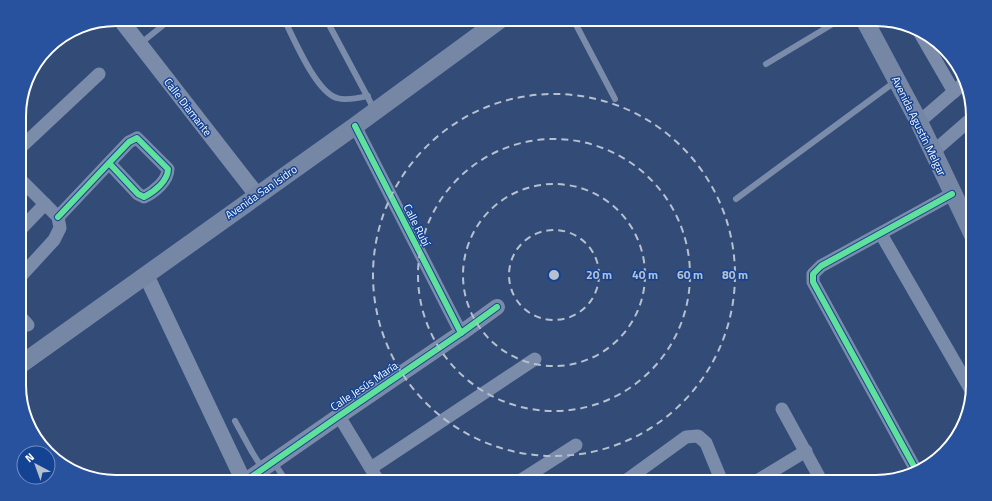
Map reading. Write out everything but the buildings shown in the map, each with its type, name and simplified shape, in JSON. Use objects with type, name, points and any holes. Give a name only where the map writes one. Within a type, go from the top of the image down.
[{"type":"main road","name":"Avenida San Isidro","points":[[26,362],[355,126],[371,104],[491,26]]},
{"type":"main road","name":"Avenida Agustín Melgar","points":[[868,26],[919,122],[966,221]]},
{"type":"street","name":"Calle Diamante","points":[[126,26],[257,195]]},
{"type":"street","points":[[924,40],[954,92]]},
{"type":"street","points":[[26,142],[99,74]]},
{"type":"street","points":[[919,122],[961,86]]},
{"type":"street","points":[[933,152],[966,123]]},
{"type":"street","name":"Calle Rubí","points":[[355,126],[461,334]]},
{"type":"street","points":[[58,217],[108,163],[130,142],[137,138],[168,169],[168,174],[151,193],[144,196],[138,194],[108,163]]},
{"type":"street","points":[[26,185],[58,217],[60,228],[54,240],[26,270]]},
{"type":"street","points":[[914,467],[813,282],[813,274],[821,266],[952,194]]},
{"type":"street","points":[[26,225],[45,204]]},
{"type":"street","points":[[881,234],[966,382]]},
{"type":"street","points":[[146,275],[241,475]]},
{"type":"street","name":"Calle Jesús María","points":[[254,475],[461,334],[497,307]]},
{"type":"street","points":[[371,468],[535,359]]},
{"type":"street","points":[[782,408],[818,475]]},
{"type":"street","points":[[339,416],[376,475]]},
{"type":"street","points":[[634,475],[686,437],[698,436],[706,444],[719,475]]},
{"type":"street","points":[[529,475],[576,445]]},
{"type":"street","points":[[767,475],[806,451]]},
{"type":"lane","points":[[140,44],[162,26]]},
{"type":"lane","points":[[288,26],[324,91],[337,98],[357,99],[371,104]]},
{"type":"lane","points":[[330,26],[371,104]]},
{"type":"lane","points":[[577,26],[616,99]]},
{"type":"lane","points":[[766,64],[829,26]]},
{"type":"lane","points":[[736,199],[897,81]]},
{"type":"lane","points":[[235,421],[252,452],[279,475]]},
{"type":"cycle path","points":[[355,126],[461,333]]},
{"type":"cycle path","points":[[58,217],[109,163],[129,142],[137,138],[168,169],[166,178],[160,186],[144,197],[138,194],[109,163]]},
{"type":"cycle path","points":[[914,467],[813,282],[813,274],[821,266],[952,194]]},
{"type":"cycle path","points":[[254,475],[497,307]]}]
